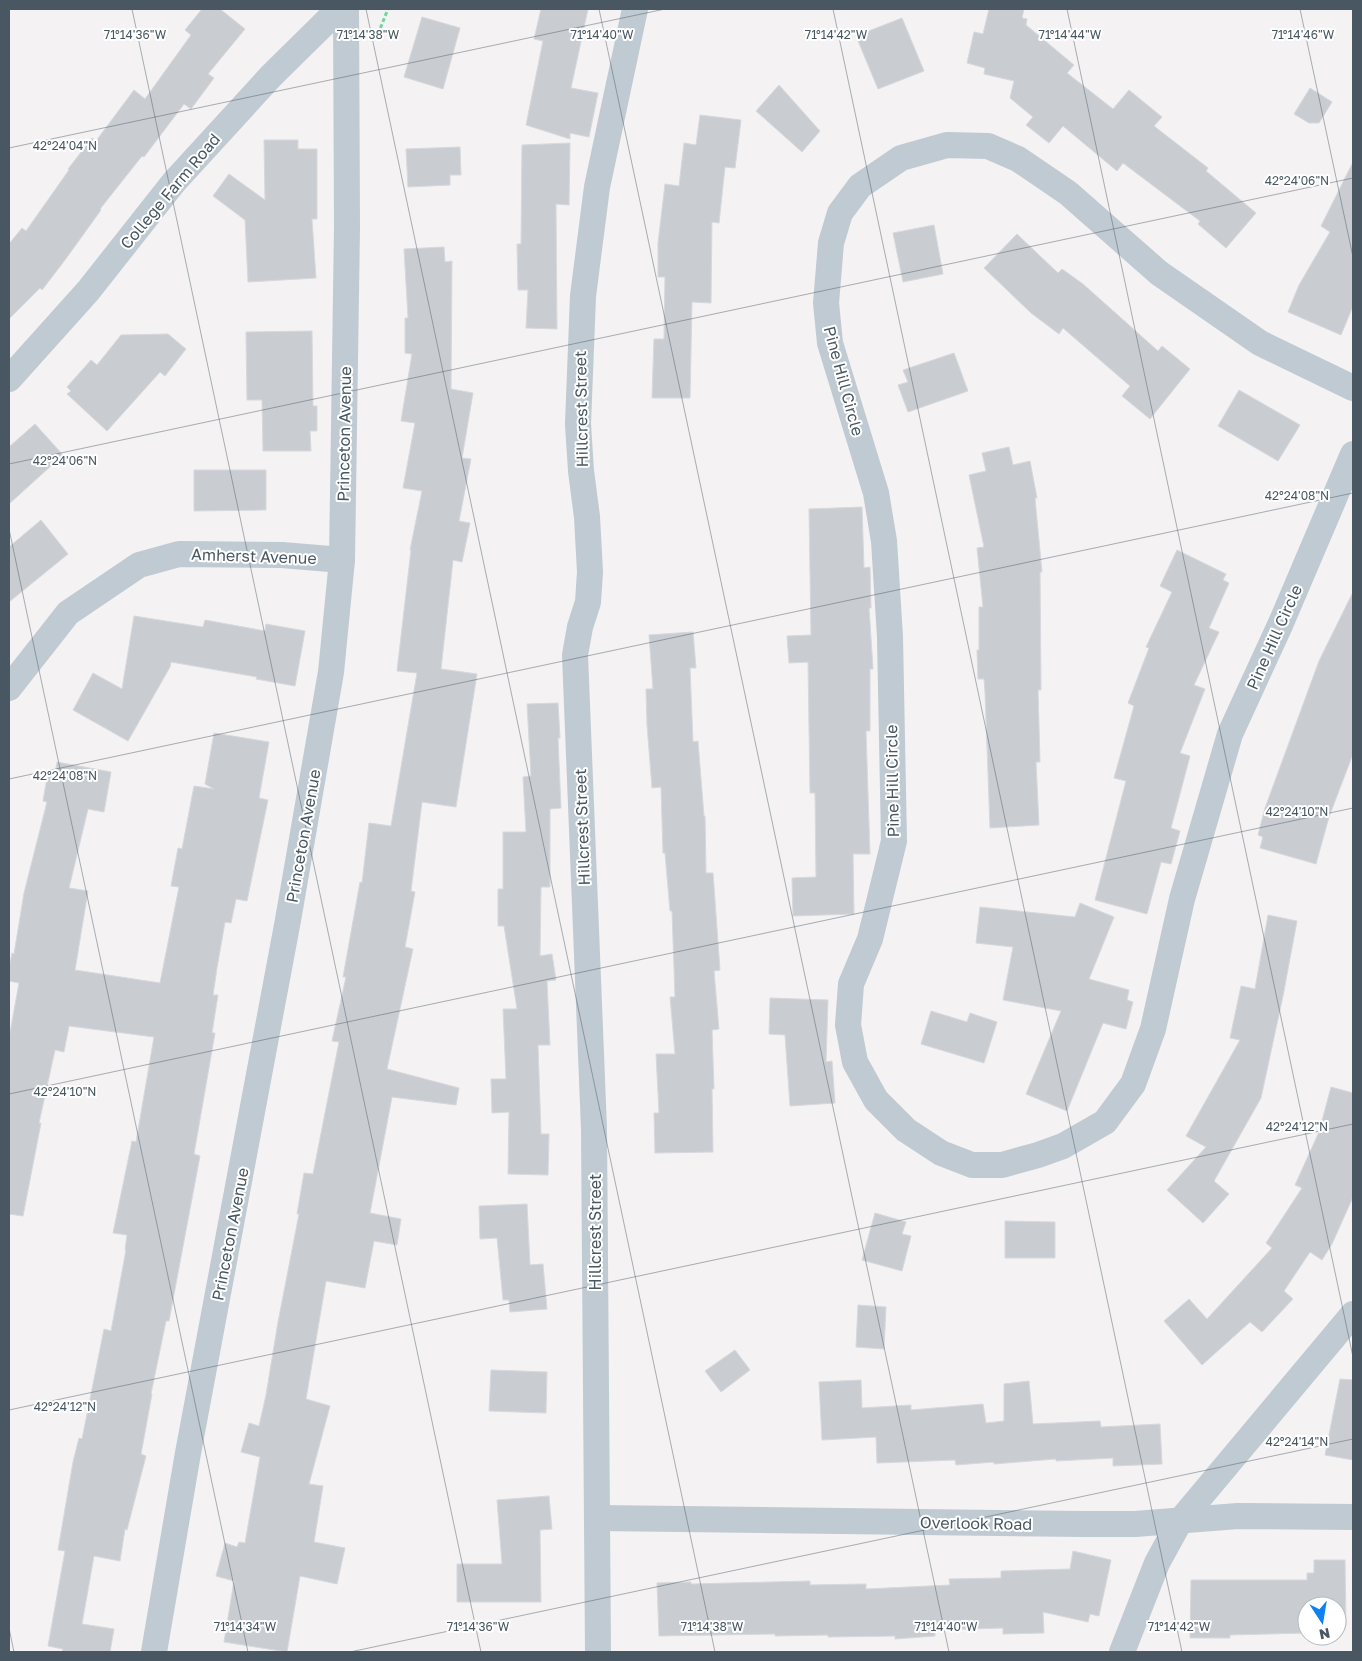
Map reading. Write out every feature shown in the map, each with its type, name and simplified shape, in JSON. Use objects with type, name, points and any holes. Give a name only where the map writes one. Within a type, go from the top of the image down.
[{"type":"street","name":"College Farm Road","points":[[9,379],[88,291],[174,182],[271,76],[339,9]]},
{"type":"street","name":"Princeton Avenue","points":[[154,1652],[188,1452],[297,872],[331,672],[342,560],[347,227],[346,9]]},
{"type":"street","name":"Hillcrest Street","points":[[598,1652],[594,1129],[576,656],[580,627],[588,602],[590,572],[578,424],[583,296],[596,187],[636,9]]},
{"type":"street","name":"Pine Hill Circle","points":[[1353,388],[1260,343],[1159,273],[1068,193],[1018,159],[988,146],[947,144],[901,158],[860,186],[840,213],[832,243],[826,303],[830,342],[876,493],[884,541],[890,637],[894,841],[870,939],[851,984],[848,1025],[855,1062],[876,1100],[906,1130],[941,1153],[972,1166],[1002,1165],[1038,1156],[1063,1146],[1105,1122],[1133,1084],[1153,1029],[1182,899],[1230,734],[1281,623],[1353,454]]},
{"type":"street","name":"Amherst Avenue","points":[[9,688],[68,613],[139,565],[179,554],[282,555],[342,560]]},
{"type":"street","points":[[1122,1652],[1157,1563],[1180,1521],[1353,1314]]},
{"type":"street","name":"Overlook Road","points":[[598,1518],[1135,1524],[1238,1516],[1353,1517]]},
{"type":"building","points":[[202,9],[220,9],[245,29],[208,74],[214,78],[191,109],[184,104],[144,157],[142,156],[100,209],[42,290],[40,288],[9,319],[9,244],[22,228],[26,231],[68,169],[92,138],[96,141],[134,90],[145,99],[191,35],[185,30]]},
{"type":"building","points":[[541,9],[588,9],[571,88],[598,93],[589,137],[570,133],[570,139],[526,125],[543,41],[534,39]]},
{"type":"building","points":[[989,9],[1024,9],[1022,18],[1027,19],[1026,25],[1074,65],[1067,73],[1113,109],[1129,90],[1162,117],[1154,126],[1208,168],[1206,171],[1256,213],[1226,248],[1198,224],[1200,221],[1123,163],[1117,171],[1063,126],[1049,143],[1026,125],[1033,117],[1010,98],[1014,81],[984,74],[985,68],[967,63],[974,32],[983,34]]},
{"type":"building","points":[[422,17],[460,28],[443,89],[404,77]]},
{"type":"building","points":[[902,18],[924,71],[878,89],[856,36]]},
{"type":"building","points":[[779,85],[820,131],[802,152],[756,111]]},
{"type":"building","points":[[1310,88],[1332,102],[1319,123],[1309,123],[1294,114]]},
{"type":"building","points":[[700,115],[741,120],[735,168],[725,167],[719,223],[712,222],[711,303],[692,302],[690,398],[652,398],[654,339],[664,339],[665,277],[658,277],[658,243],[665,184],[679,186],[684,143],[696,145]]},
{"type":"building","points":[[264,140],[298,140],[298,149],[317,149],[317,219],[312,219],[316,278],[248,282],[245,220],[213,196],[229,174],[265,200]]},
{"type":"building","points":[[570,143],[569,205],[556,204],[557,329],[526,328],[528,290],[518,290],[517,244],[521,244],[522,145]]},
{"type":"building","points":[[460,147],[461,175],[450,175],[450,185],[408,187],[406,149]]},
{"type":"building","points":[[1353,162],[1353,306],[1341,335],[1288,312],[1299,285],[1330,232],[1321,226]]},
{"type":"building","points":[[934,225],[943,274],[903,282],[893,233]]},
{"type":"building","points":[[1017,234],[1058,273],[1062,269],[1083,284],[1158,351],[1162,346],[1190,369],[1150,419],[1122,396],[1130,386],[1063,328],[1059,334],[1031,313],[984,268]]},
{"type":"building","points":[[444,247],[445,262],[452,261],[451,389],[473,393],[462,458],[471,459],[459,521],[470,523],[462,562],[453,560],[441,669],[477,674],[456,807],[422,802],[411,891],[415,892],[405,947],[413,949],[387,1069],[459,1088],[456,1105],[392,1097],[370,1213],[401,1219],[397,1245],[374,1241],[365,1288],[326,1281],[306,1399],[330,1406],[309,1484],[323,1486],[314,1542],[345,1548],[337,1584],[300,1576],[287,1652],[224,1642],[234,1581],[216,1576],[225,1543],[237,1547],[239,1542],[245,1543],[260,1457],[241,1452],[249,1423],[259,1426],[299,1214],[297,1214],[304,1173],[313,1174],[339,1042],[332,1041],[346,977],[343,977],[360,882],[362,883],[369,823],[391,826],[417,673],[397,671],[410,550],[422,491],[403,488],[415,423],[401,421],[412,354],[405,353],[405,318],[408,318],[404,249]]},
{"type":"building","points":[[312,331],[313,406],[317,406],[317,431],[310,431],[311,451],[263,451],[262,400],[247,400],[246,332]]},
{"type":"building","points":[[168,334],[186,349],[165,376],[160,372],[107,431],[67,394],[71,391],[67,387],[91,360],[97,365],[121,335]]},
{"type":"building","points":[[954,353],[968,391],[908,412],[898,385],[908,382],[903,370]]},
{"type":"building","points":[[1239,390],[1300,425],[1278,461],[1218,426]]},
{"type":"building","points":[[35,424],[63,455],[9,504],[9,447]]},
{"type":"building","points":[[1009,447],[1013,465],[1030,461],[1037,498],[1035,498],[1042,572],[1040,572],[1041,690],[1038,690],[1040,762],[1036,762],[1039,825],[990,828],[985,692],[984,679],[978,679],[977,650],[979,650],[979,607],[983,607],[977,548],[984,547],[969,475],[986,471],[982,453]]},
{"type":"building","points":[[194,470],[266,470],[266,510],[194,511]]},
{"type":"building","points":[[862,507],[864,568],[870,567],[871,608],[869,608],[873,669],[870,669],[870,731],[866,731],[870,854],[853,854],[854,914],[793,916],[792,878],[816,877],[815,793],[810,793],[808,662],[789,663],[787,636],[811,635],[809,509]]},
{"type":"building","points":[[41,520],[68,554],[9,602],[9,547]]},
{"type":"building","points":[[1177,550],[1226,574],[1223,580],[1229,583],[1209,628],[1219,632],[1194,685],[1205,689],[1180,753],[1190,756],[1171,828],[1180,831],[1171,864],[1161,862],[1147,914],[1095,900],[1126,781],[1114,778],[1134,706],[1128,703],[1149,648],[1146,647],[1172,592],[1160,586]]},
{"type":"building","points":[[1353,592],[1353,754],[1329,817],[1316,864],[1260,848],[1263,837],[1258,835],[1265,808],[1319,661]]},
{"type":"building","points":[[134,616],[203,627],[205,620],[265,631],[266,624],[305,631],[295,686],[256,679],[257,677],[171,662],[170,667],[128,741],[73,710],[93,673],[122,689]]},
{"type":"building","points":[[693,632],[696,668],[690,668],[693,742],[698,741],[705,816],[706,873],[713,873],[720,970],[714,971],[719,1029],[712,1030],[714,1089],[712,1089],[713,1152],[655,1153],[654,1113],[659,1113],[656,1054],[675,1054],[670,997],[675,997],[672,911],[670,911],[665,853],[663,853],[661,787],[652,788],[647,725],[646,689],[653,689],[649,635]]},
{"type":"building","points":[[558,703],[561,808],[550,809],[550,887],[541,887],[540,956],[552,954],[556,980],[547,981],[550,1045],[538,1045],[541,1134],[549,1134],[548,1175],[508,1174],[509,1112],[492,1113],[491,1079],[506,1079],[503,1009],[517,1009],[504,926],[498,926],[498,889],[503,889],[503,832],[526,832],[523,777],[531,776],[527,704]]},
{"type":"building","points":[[214,733],[269,742],[259,798],[268,800],[247,901],[236,899],[231,923],[225,922],[213,995],[218,995],[212,1033],[215,1033],[194,1154],[200,1156],[169,1321],[166,1321],[151,1394],[141,1454],[146,1456],[127,1530],[125,1529],[120,1561],[94,1556],[82,1624],[114,1629],[110,1652],[62,1652],[63,1649],[48,1646],[65,1551],[58,1550],[73,1462],[79,1438],[82,1439],[104,1329],[111,1331],[127,1235],[113,1233],[132,1141],[136,1142],[154,1037],[69,1026],[64,1052],[55,1050],[39,1123],[41,1123],[23,1216],[9,1214],[9,1038],[19,983],[9,981],[9,969],[12,953],[14,954],[24,893],[47,802],[43,801],[48,772],[55,774],[57,762],[111,772],[104,812],[88,809],[69,888],[88,891],[75,970],[160,983],[179,887],[171,886],[178,848],[182,849],[194,786],[214,789],[205,784]]},
{"type":"building","points":[[1080,903],[1114,917],[1089,979],[1129,990],[1127,1000],[1133,1002],[1126,1029],[1103,1023],[1067,1111],[1026,1094],[1061,1011],[1003,1000],[1013,947],[976,943],[980,907],[1075,917]]},
{"type":"building","points":[[1268,915],[1297,921],[1283,996],[1261,1098],[1214,1181],[1229,1194],[1203,1223],[1167,1190],[1206,1147],[1186,1136],[1240,1040],[1230,1038],[1241,986],[1255,989]]},
{"type":"building","points":[[770,998],[828,1000],[826,1062],[832,1061],[835,1103],[790,1106],[785,1035],[769,1034]]},
{"type":"building","points":[[931,1011],[967,1022],[970,1013],[997,1022],[984,1063],[921,1044]]},
{"type":"building","points":[[1331,1087],[1353,1093],[1353,1197],[1332,1244],[1322,1260],[1310,1252],[1284,1291],[1293,1299],[1262,1332],[1250,1322],[1202,1365],[1164,1321],[1189,1299],[1207,1319],[1272,1248],[1266,1243],[1302,1188],[1295,1185],[1319,1132]]},
{"type":"building","points":[[527,1204],[530,1265],[543,1264],[547,1309],[510,1312],[509,1300],[503,1300],[497,1238],[480,1239],[479,1206]]},
{"type":"building","points":[[875,1213],[906,1222],[902,1234],[911,1236],[902,1271],[862,1260]]},
{"type":"building","points":[[1005,1221],[1055,1222],[1055,1258],[1005,1258]]},
{"type":"building","points":[[858,1305],[886,1307],[884,1349],[856,1347]]},
{"type":"building","points":[[735,1350],[750,1370],[721,1392],[705,1371]]},
{"type":"building","points":[[491,1370],[547,1372],[546,1413],[489,1411]]},
{"type":"building","points":[[1340,1379],[1353,1380],[1353,1460],[1325,1455]]},
{"type":"building","points":[[861,1380],[862,1408],[911,1405],[911,1410],[983,1404],[986,1423],[1004,1421],[1004,1384],[1029,1381],[1033,1424],[1100,1421],[1101,1427],[1160,1424],[1162,1464],[1113,1466],[1113,1458],[1056,1461],[1056,1459],[956,1465],[955,1460],[877,1463],[876,1437],[822,1440],[819,1382]]},
{"type":"building","points":[[549,1496],[552,1529],[540,1530],[541,1602],[457,1602],[457,1564],[502,1564],[497,1500]]},
{"type":"building","points":[[1073,1551],[1111,1560],[1099,1616],[1090,1614],[1088,1622],[1043,1612],[1044,1633],[1003,1634],[1003,1628],[935,1630],[935,1636],[895,1639],[895,1636],[828,1637],[828,1635],[775,1636],[775,1634],[659,1636],[657,1583],[810,1581],[810,1585],[866,1584],[866,1589],[950,1585],[949,1579],[1001,1578],[1001,1571],[1070,1569]]},
{"type":"building","points":[[1314,1560],[1345,1560],[1346,1596],[1297,1596],[1297,1633],[1230,1635],[1230,1638],[1190,1638],[1191,1580],[1307,1580],[1307,1573],[1314,1573]]}]
